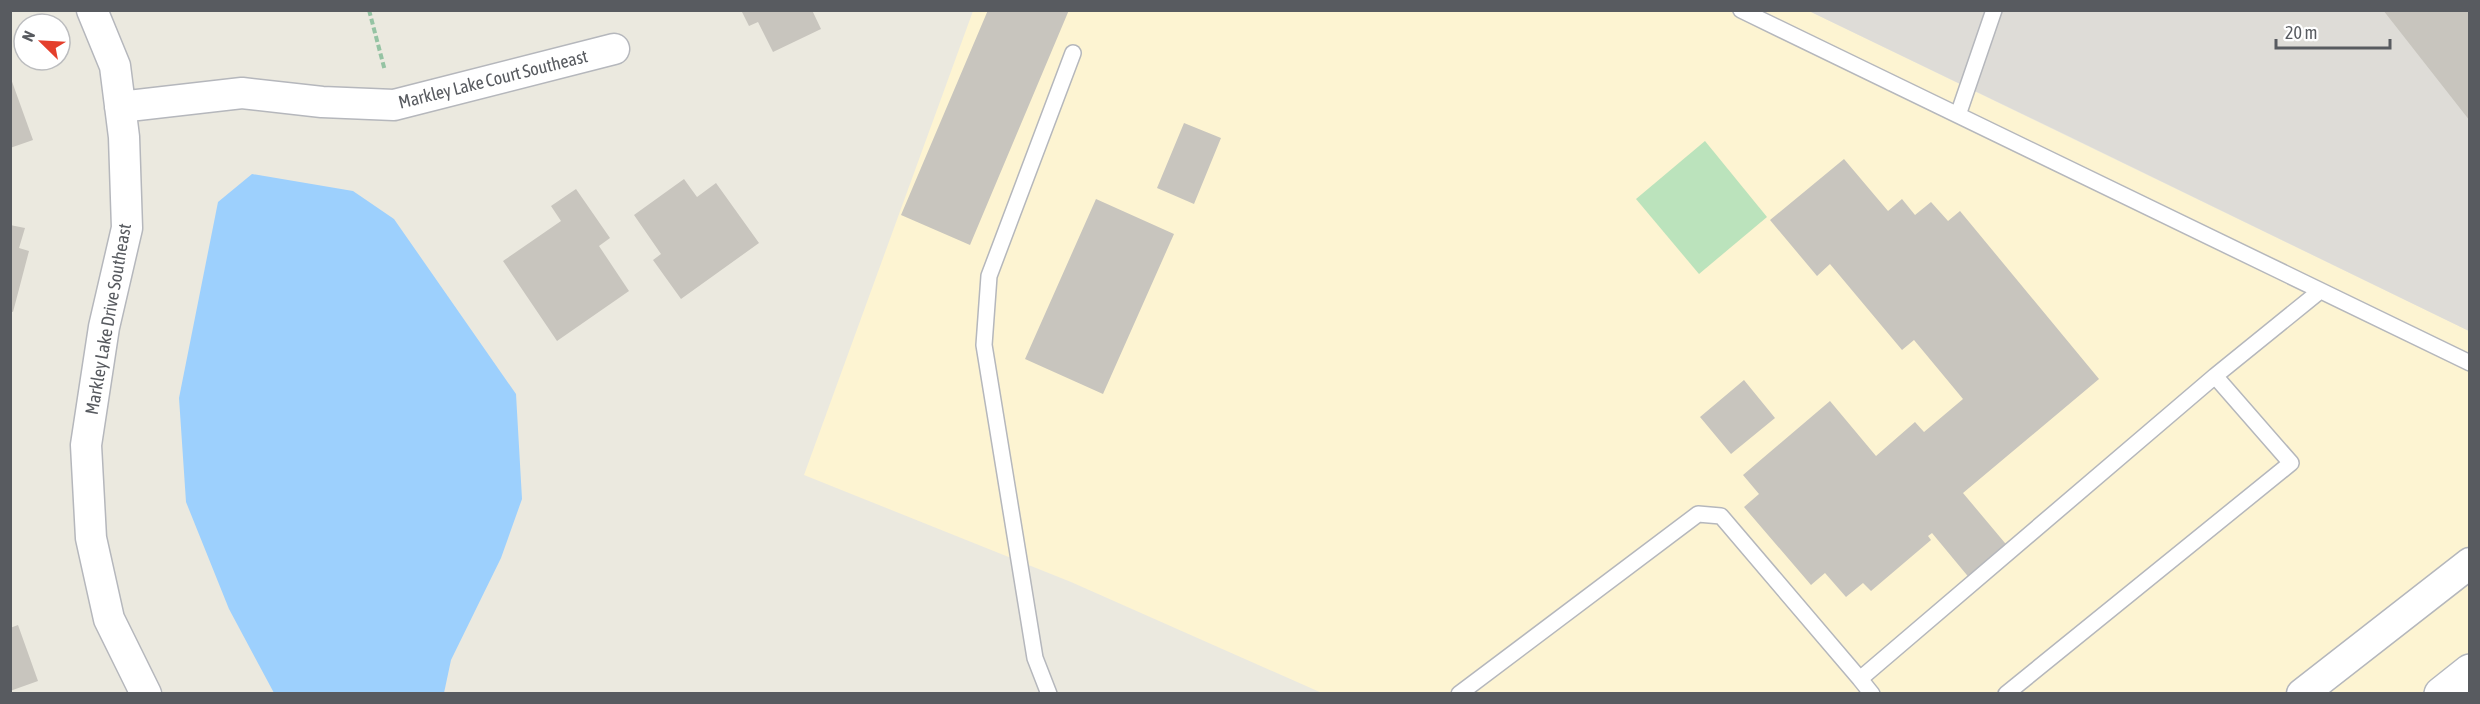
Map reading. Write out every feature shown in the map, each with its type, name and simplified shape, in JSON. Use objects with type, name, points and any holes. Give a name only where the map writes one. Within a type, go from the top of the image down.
[{"type":"main road","points":[[2440,693],[2469,670]]},
{"type":"street","name":"Markley Lake Drive Southeast","points":[[92,10],[115,66],[124,137],[128,228],[104,327],[86,445],[91,538],[109,619],[146,693]]},
{"type":"street","name":"Markley Lake Court Southeast","points":[[120,107],[242,93],[322,102],[394,105],[614,49]]},
{"type":"street","points":[[2302,693],[2469,564]]},
{"type":"lane","points":[[1741,10],[2469,363]]},
{"type":"lane","points":[[1958,115],[1994,10]]},
{"type":"lane","points":[[1049,693],[1035,658],[984,345],[989,276],[1073,53]]},
{"type":"lane","points":[[1860,678],[2214,376],[2320,291]]},
{"type":"lane","points":[[2006,693],[2291,462],[2214,376]]},
{"type":"lane","points":[[1459,693],[1698,514],[1721,516],[1872,693]]},
{"type":"path","points":[[369,10],[394,105]]},
{"type":"shaded area","points":[[973,11],[1809,11],[2469,331],[2469,693],[1322,693],[1071,582],[804,475]]},
{"type":"shaded area","points":[[1809,11],[2469,11],[2469,331],[2062,133]]},
{"type":"green space","points":[[1705,141],[1767,217],[1699,274],[1636,199]]},
{"type":"water","points":[[252,174],[353,191],[394,219],[516,394],[522,499],[501,558],[451,660],[444,693],[274,693],[229,609],[186,502],[179,398],[218,202]]},
{"type":"building","points":[[741,10],[812,10],[821,29],[773,52],[758,22],[749,26]]},
{"type":"building","points":[[988,10],[1069,10],[970,245],[901,215]]},
{"type":"building","points":[[2383,10],[2470,10],[2470,121]]},
{"type":"building","points":[[10,76],[33,140],[10,148]]},
{"type":"building","points":[[1184,123],[1221,138],[1194,204],[1157,188]]},
{"type":"building","points":[[1844,159],[1888,211],[1902,199],[1915,215],[1931,202],[1948,221],[1960,211],[2099,379],[1963,493],[2010,549],[1971,580],[1932,533],[1928,536],[1931,540],[1871,591],[1863,583],[1846,597],[1825,573],[1811,585],[1744,507],[1759,494],[1743,475],[1830,401],[1876,456],[1915,422],[1924,432],[1963,399],[1914,340],[1902,350],[1830,264],[1817,276],[1770,220]]},
{"type":"building","points":[[684,179],[697,197],[716,183],[759,243],[681,299],[653,260],[661,254],[634,215]]},
{"type":"building","points":[[576,189],[610,238],[599,246],[629,291],[557,341],[503,261],[561,221],[551,206]]},
{"type":"building","points":[[1096,199],[1174,234],[1103,394],[1025,359]]},
{"type":"building","points":[[10,225],[25,228],[19,248],[29,251],[13,312],[10,311]]},
{"type":"building","points":[[1744,380],[1775,418],[1731,454],[1700,417]]},
{"type":"building","points":[[18,625],[38,681],[10,691],[10,628]]}]
